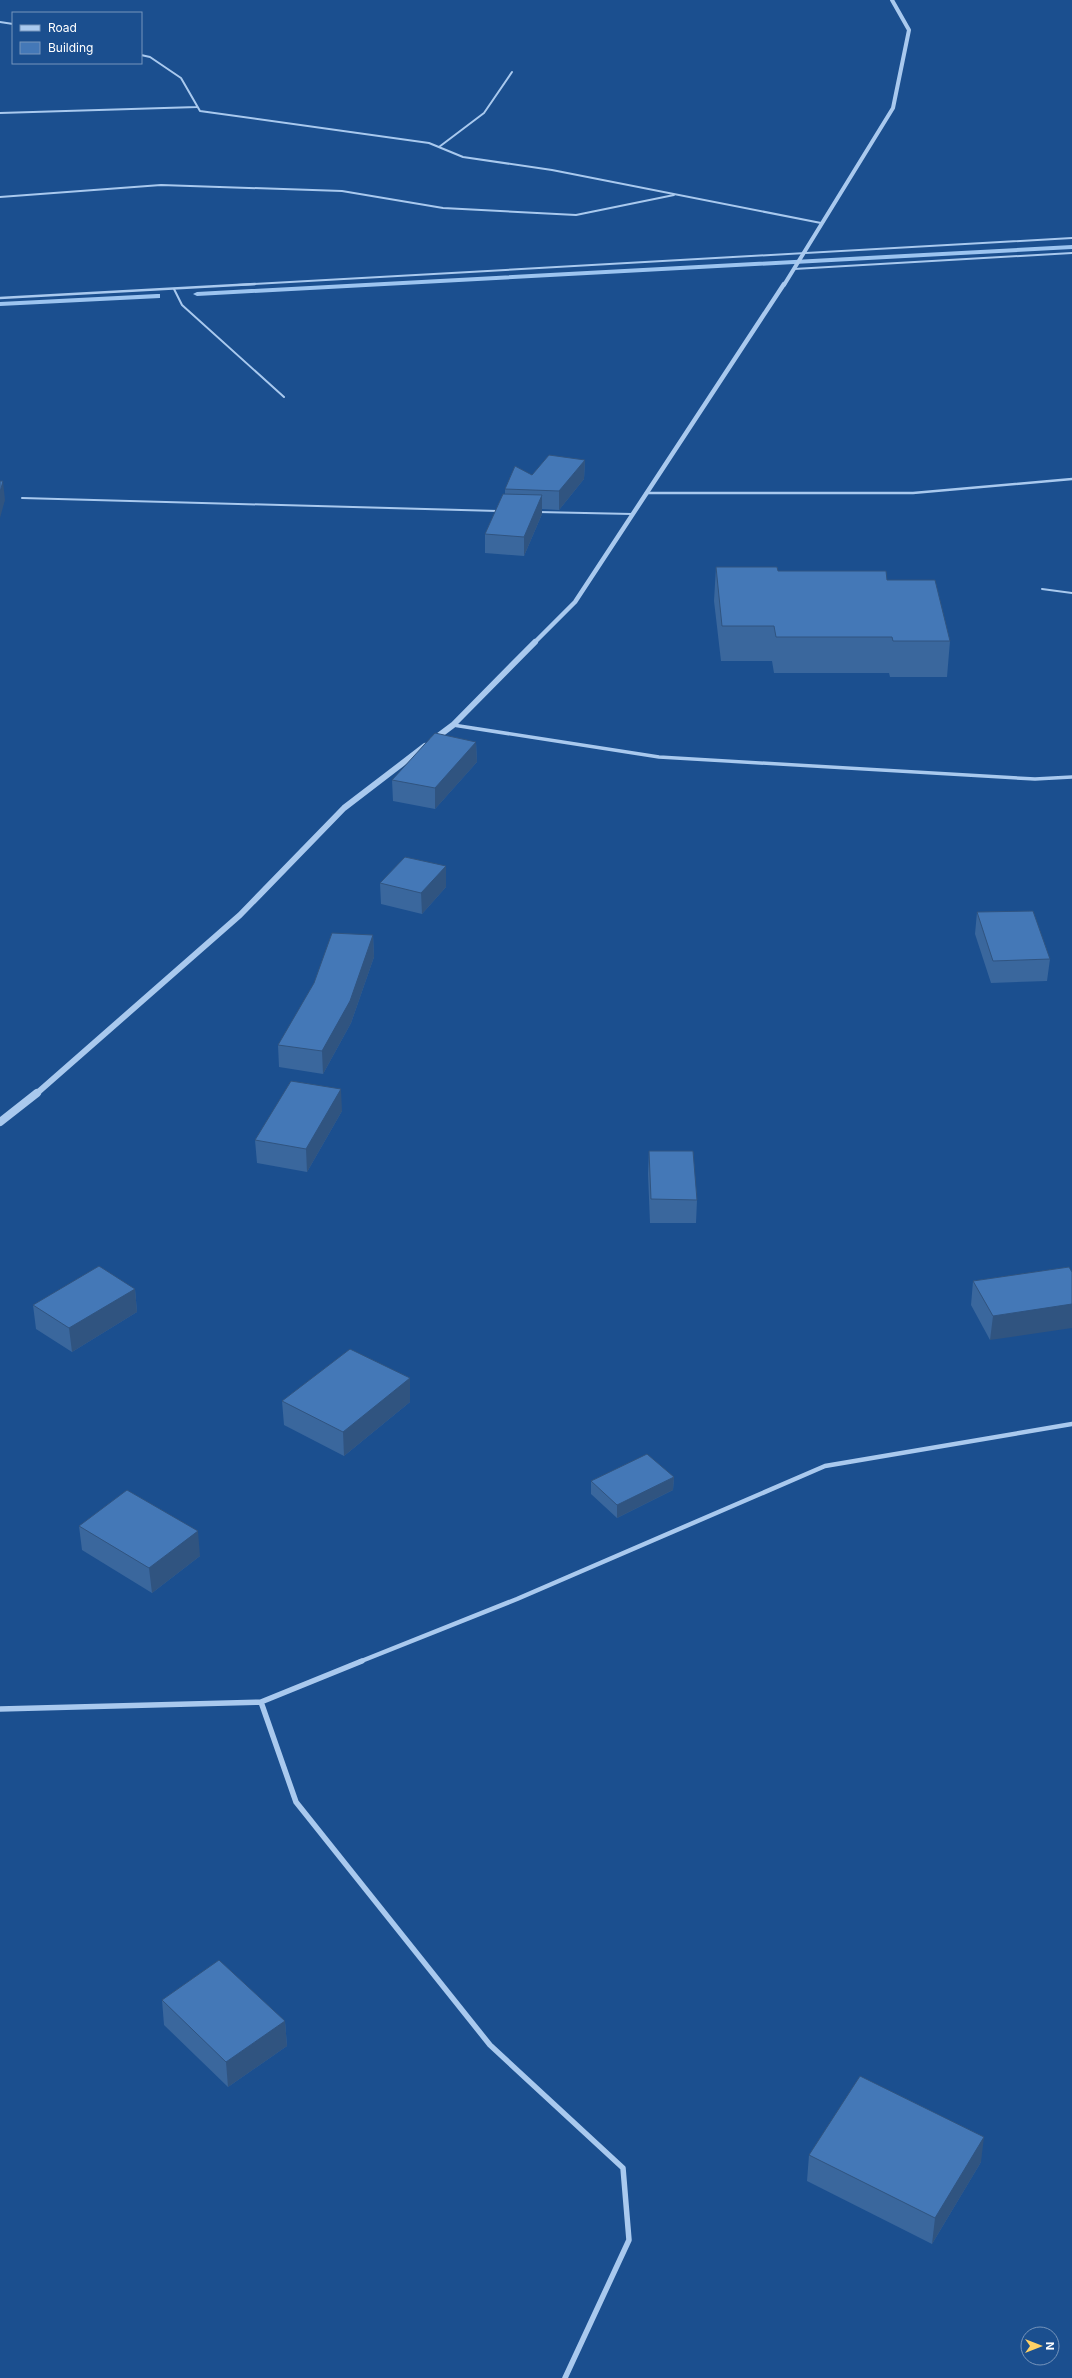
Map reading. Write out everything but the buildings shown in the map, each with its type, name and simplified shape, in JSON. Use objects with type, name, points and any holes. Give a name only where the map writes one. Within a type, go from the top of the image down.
[{"type":"street","points":[[0,1122],[27,1102],[240,915],[344,808],[453,725],[576,602],[632,514],[794,269],[800,256],[893,108],[909,30],[892,0]]},
{"type":"street","points":[[0,22],[12,24]]},
{"type":"street","points":[[142,55],[150,57],[181,78],[200,111],[429,143],[463,157],[552,170],[821,223]]},
{"type":"street","points":[[439,147],[484,113],[512,72]]},
{"type":"street","points":[[0,113],[197,107]]},
{"type":"street","points":[[0,197],[169,185],[342,191],[443,208],[576,215],[676,195]]},
{"type":"street","points":[[0,298],[804,251],[1072,238]]},
{"type":"street","points":[[794,269],[1072,253]]},
{"type":"street","points":[[646,493],[913,492],[1072,479]]},
{"type":"street","points":[[453,725],[659,757],[1035,779],[1072,777]]},
{"type":"street","points":[[0,1709],[261,1702],[517,1599],[825,1466],[1072,1424]]},
{"type":"street","points":[[261,1702],[296,1802],[490,2045],[623,2168],[629,2240],[565,2378]]},
{"type":"lane","points":[[174,289],[182,305],[284,397]]},
{"type":"lane","points":[[22,498],[505,511]]},
{"type":"lane","points":[[537,512],[632,514]]},
{"type":"lane","points":[[1042,589],[1072,593]]},
{"type":"waterway","points":[[197,294],[1072,247]]},
{"type":"waterway","points":[[0,304],[157,296]]}]
